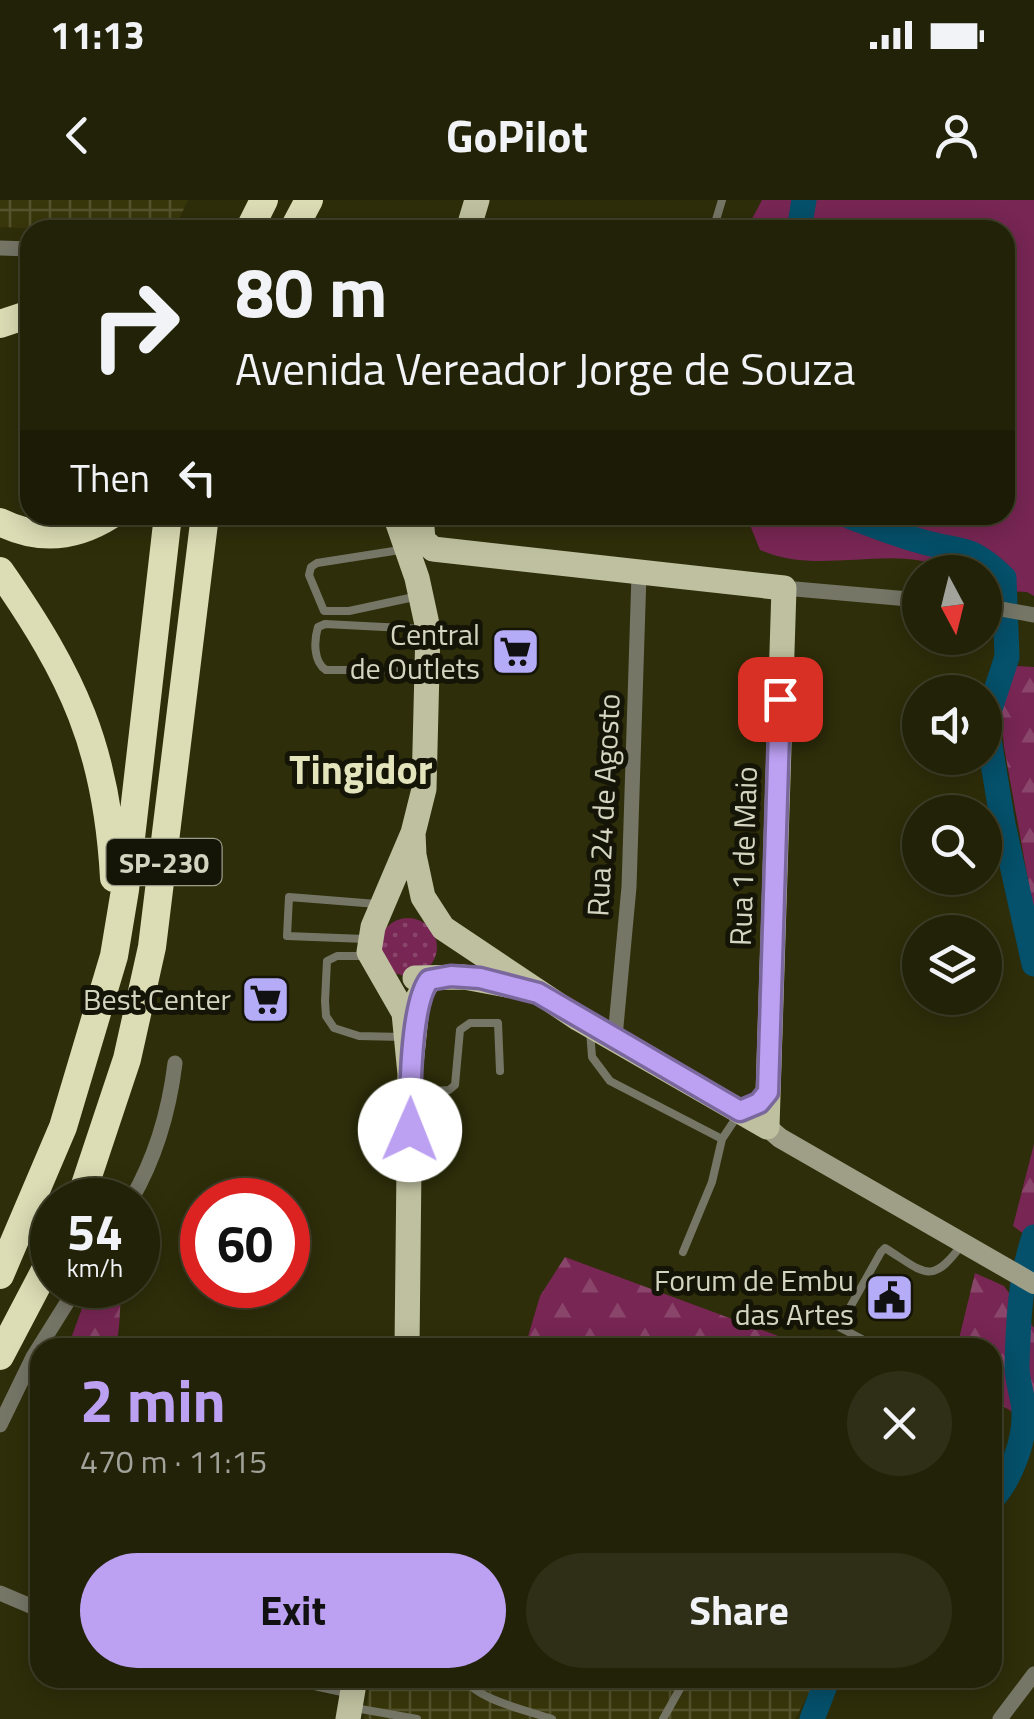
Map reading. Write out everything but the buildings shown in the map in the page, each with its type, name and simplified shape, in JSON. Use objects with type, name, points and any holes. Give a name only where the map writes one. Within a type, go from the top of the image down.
[{"type":"highway","points":[[0,522],[17,530],[51,536],[94,525]]},
{"type":"highway","name":"SP-230","points":[[0,1274],[63,1127],[114,956],[126,890],[167,525]]},
{"type":"highway","name":"SP-230","points":[[87,1178],[127,1059],[152,947],[204,525]]},
{"type":"highway","points":[[0,571],[54,651],[89,730],[101,772],[112,852],[114,956]]},
{"type":"highway","points":[[0,1356],[30,1299]]},
{"type":"main road","points":[[398,525],[428,629],[424,789],[413,833],[382,904],[374,956],[401,1006],[410,1083]]},
{"type":"main road","points":[[422,525],[423,540],[432,548],[784,588]]},
{"type":"main road","points":[[418,587],[422,560],[432,548]]},
{"type":"main road","name":"Rua 1 de Maio","points":[[767,1126],[784,588]]},
{"type":"main road","points":[[413,833],[423,897],[443,928],[590,1025],[1034,1284]]},
{"type":"main road","points":[[374,956],[398,978],[480,978],[538,993]]},
{"type":"main road","points":[[407,1338],[410,1083],[418,998],[429,980]]},
{"type":"main road","points":[[740,1111],[759,1103],[768,1092]]},
{"type":"street","name":"Rua 24 de Agosto","points":[[615,1038],[629,884],[639,574]]},
{"type":"street","points":[[784,588],[902,598]]},
{"type":"street","points":[[1002,608],[1034,614]]},
{"type":"street","points":[[144,1178],[160,1134],[176,1063]]},
{"type":"street","points":[[44,1338],[63,1308]]},
{"type":"street","points":[[0,1424],[30,1362]]},
{"type":"street","points":[[0,1594],[30,1606]]},
{"type":"street","points":[[1000,1719],[1034,1674]]},
{"type":"street","points":[[321,1688],[351,1699]]},
{"type":"lane","points":[[405,549],[317,564],[311,567],[309,575],[324,612],[349,611],[418,587]]},
{"type":"lane","points":[[426,674],[326,670],[318,662],[315,636],[318,627],[325,624],[428,629]]},
{"type":"lane","points":[[374,956],[287,936],[288,897],[382,904]]},
{"type":"lane","points":[[374,956],[337,956],[327,961],[326,1016],[334,1028],[358,1036],[406,1037]]},
{"type":"lane","points":[[410,1083],[449,1090],[455,1085],[460,1030],[470,1023],[498,1023],[500,1071]]},
{"type":"lane","points":[[590,1025],[592,1057],[610,1080],[722,1138]]},
{"type":"lane","points":[[684,1252],[712,1182],[722,1138],[740,1111]]},
{"type":"lane","points":[[860,1338],[839,1327],[885,1248],[924,1272],[936,1272],[947,1265],[963,1244]]},
{"type":"lane","points":[[471,1688],[552,1719]]},
{"type":"lane","points":[[662,1719],[680,1688]]},
{"type":"lane","points":[[351,1699],[418,1719]]},
{"type":"shaded area","points":[[0,200],[188,200],[179,220],[20,220],[20,228],[0,227]]},
{"type":"shaded area","points":[[369,1688],[812,1688],[795,1719],[364,1719]]},
{"type":"green space","points":[[762,200],[1034,200],[1034,596],[1002,591],[1002,555],[902,555],[902,559],[814,561],[760,550],[750,525],[1015,525],[1015,220],[751,220]]},
{"type":"green space","points":[[1015,666],[1034,667],[1034,913],[1004,747],[1002,694]]},
{"type":"green space","points":[[408,918],[428,927],[437,947],[428,967],[408,976],[388,967],[379,947],[388,927]]},
{"type":"green space","points":[[1034,1144],[1034,1241],[1013,1226]]},
{"type":"green space","points":[[565,1257],[784,1338],[528,1338],[540,1296]]},
{"type":"green space","points":[[975,1273],[1004,1286],[1034,1328],[1034,1425],[1002,1405],[1002,1338],[959,1338]]},
{"type":"green space","points":[[82,1308],[120,1308],[116,1338],[71,1338]]},
{"type":"waterway","points":[[801,220],[804,200]]},
{"type":"waterway","points":[[874,525],[973,554],[1004,578],[1007,657],[986,721],[1003,824],[1034,964]]},
{"type":"waterway","points":[[1002,1485],[1022,1435],[1018,1334],[1023,1285],[1034,1237]]},
{"type":"waterway","points":[[812,1719],[824,1688]]},
{"type":"place","name":"Central de Outlets","points":[[515,651]]},
{"type":"place","name":"Best Center","points":[[266,999]]},
{"type":"place","name":"Forum de Embu das Artes","points":[[889,1297]]},
{"type":"district","name":"Tingidor","points":[[361,769]]},
{"type":"route","points":[[410,1130],[410,1074],[418,998],[429,980],[441,977],[480,978],[538,993],[740,1111],[759,1103],[768,1092],[780,699]]}]
